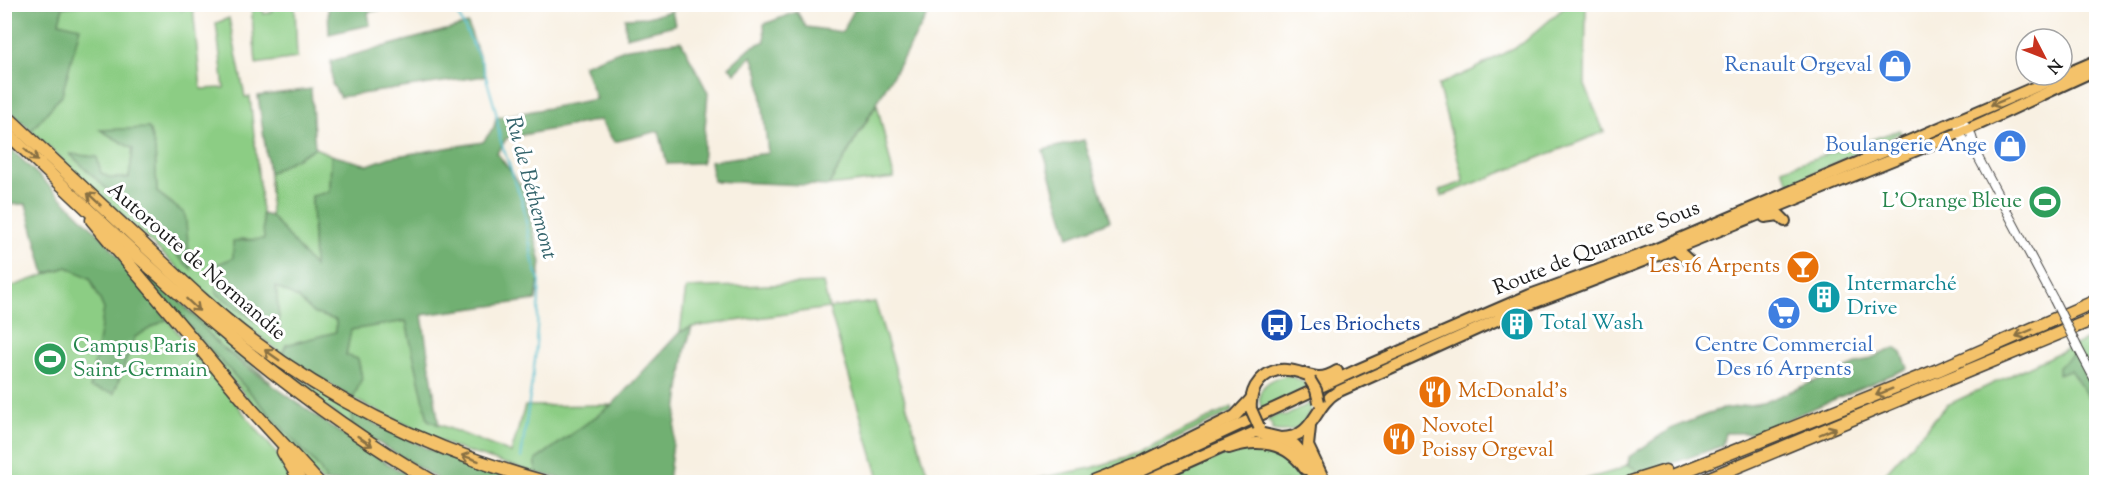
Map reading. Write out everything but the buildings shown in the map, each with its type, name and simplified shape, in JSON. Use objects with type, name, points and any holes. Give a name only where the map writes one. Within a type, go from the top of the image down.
[{"type":"highway","name":"Autoroute de Normandie","points":[[4,114],[211,306],[254,342],[324,389],[383,422],[440,447],[545,483]]},
{"type":"highway","name":"Autoroute de Normandie","points":[[4,130],[226,334],[314,406],[376,448],[434,483]]},
{"type":"highway","points":[[57,180],[252,410],[318,483]]},
{"type":"highway","points":[[1657,483],[1938,370],[2097,302]]},
{"type":"highway","points":[[1700,483],[2097,318]]},
{"type":"highway","points":[[252,410],[285,455],[301,483]]},
{"type":"highway","points":[[1720,483],[1760,466],[1774,454]]},
{"type":"highway","points":[[1093,483],[1134,466]]},
{"type":"highway","points":[[1631,483],[1680,466],[1694,469]]},
{"type":"main road","name":"Route de Quarante Sous","points":[[1116,483],[1357,369],[1530,295],[1638,256],[2097,61]]},
{"type":"main road","name":"Route de Quarante Sous","points":[[1128,483],[1433,341],[1676,249],[1964,130],[2097,70]]},
{"type":"main road","points":[[1758,215],[1761,218],[1773,214],[1779,215],[1785,221]]},
{"type":"main road","points":[[1676,249],[1689,261]]},
{"type":"main road","points":[[1102,483],[1235,416],[1251,404],[1257,383],[1268,374],[1283,369],[1316,377],[1329,375],[1460,318],[1530,295]]},
{"type":"main road","points":[[1325,483],[1308,446],[1310,427],[1319,407],[1337,392],[1541,300]]},
{"type":"main road","points":[[1300,373],[1310,380],[1317,391],[1319,407]]},
{"type":"main road","points":[[1251,404],[1263,430]]},
{"type":"main road","points":[[1281,438],[1297,436],[1310,427]]},
{"type":"main road","points":[[1143,483],[1246,434],[1263,430],[1293,444],[1304,454],[1314,483]]},
{"type":"main road","points":[[1181,465],[1238,445],[1265,442],[1277,445],[1296,457],[1314,483]]},
{"type":"street","points":[[1958,119],[2097,382]]},
{"type":"green space","points":[[82,4],[180,4],[181,10],[193,8],[201,89],[224,88],[216,23],[229,18],[245,97],[250,97],[265,240],[240,239],[280,329],[276,287],[298,298],[313,313],[336,320],[337,332],[286,345],[282,354],[209,297],[31,131],[62,95],[79,27],[58,22],[63,7]],"holes":[[[101,130],[155,149],[157,192],[173,204],[191,268],[71,155],[110,178],[129,178],[133,149]]]},
{"type":"green space","points":[[4,5],[82,5],[63,7],[59,22],[80,27],[62,95],[31,131],[5,106]]},
{"type":"green space","points":[[251,5],[262,5],[264,14],[272,12],[271,5],[295,5],[297,58],[256,64]]},
{"type":"green space","points":[[389,5],[390,8],[368,12],[370,25],[329,34],[328,6]]},
{"type":"green space","points":[[857,5],[934,5],[828,186],[713,181],[710,161],[768,153],[759,75],[752,56],[735,73],[729,67],[751,47],[765,41],[764,24],[797,12],[806,27],[842,32]]},
{"type":"green space","points":[[1567,5],[1586,5],[1585,85],[1604,132],[1442,196],[1440,190],[1464,182],[1438,85],[1473,70],[1523,43]]},
{"type":"green space","points":[[672,11],[675,25],[626,37],[625,18],[647,17]]},
{"type":"green space","points":[[468,24],[486,76],[340,97],[332,84],[331,61]]},
{"type":"green space","points":[[681,41],[708,93],[702,163],[667,164],[659,131],[614,142],[600,120],[507,138],[497,153],[523,188],[541,262],[536,300],[422,315],[439,425],[428,420],[406,321],[351,330],[346,355],[358,359],[362,378],[353,399],[282,354],[286,345],[336,332],[336,320],[313,313],[298,298],[276,287],[280,329],[258,323],[216,293],[215,265],[233,258],[233,241],[264,239],[262,214],[271,216],[314,267],[312,196],[330,192],[331,155],[368,165],[390,157],[483,142],[494,127],[496,118],[596,99],[583,65],[627,48]]},
{"type":"green space","points":[[311,89],[315,148],[269,173],[258,96]]},
{"type":"green space","points":[[877,104],[894,178],[828,186]]},
{"type":"green space","points":[[149,128],[155,149],[157,192],[185,214],[191,269],[70,154],[97,157],[101,173],[110,178],[129,178],[133,149],[100,130]]},
{"type":"green space","points":[[1900,130],[1901,133],[1790,184],[1782,169]]},
{"type":"green space","points":[[1084,140],[1110,221],[1069,237],[1043,150]]},
{"type":"green space","points":[[4,142],[106,241],[167,319],[135,337],[114,393],[90,388],[104,309],[90,278],[67,267],[45,274],[26,204],[5,205]]},
{"type":"green space","points":[[315,148],[331,155],[330,192],[312,196],[314,268],[271,216],[269,173]]},
{"type":"green space","points":[[117,243],[148,273],[149,282],[319,468],[327,482],[322,482],[144,280]]},
{"type":"green space","points":[[67,267],[90,278],[104,309],[102,329],[114,393],[135,336],[167,319],[282,460],[296,482],[5,482],[5,289]]},
{"type":"green space","points":[[148,273],[182,303],[219,345],[244,365],[362,448],[419,482],[327,482],[319,468],[149,282]]},
{"type":"green space","points":[[823,283],[829,308],[692,327],[680,332],[686,288]]},
{"type":"green space","points":[[875,302],[930,482],[880,482],[829,308]]},
{"type":"green space","points":[[182,303],[271,382],[219,345]]},
{"type":"green space","points":[[406,321],[428,420],[511,453],[525,406],[612,405],[536,460],[536,473],[455,448],[353,399],[362,378],[358,359],[346,355],[351,329]]},
{"type":"green space","points":[[692,327],[685,351],[668,482],[575,482],[536,473],[536,460],[612,405],[680,332]]},
{"type":"green space","points":[[227,330],[353,413],[351,426]]},
{"type":"green space","points":[[2096,335],[2096,482],[1877,482],[1947,405]]},
{"type":"green space","points":[[1895,348],[1902,353],[1908,368],[1755,433],[1725,433],[1722,446],[1642,474],[1628,464],[1629,457],[1670,429],[1718,410],[1762,403]]},
{"type":"green space","points":[[2074,354],[2096,394],[2096,409],[2070,370],[2058,374],[2058,367]]},
{"type":"green space","points":[[1289,375],[1305,383],[1305,389],[1263,411],[1260,397],[1264,386],[1275,379]]},
{"type":"green space","points":[[1312,402],[1307,417],[1300,426],[1288,431],[1272,430],[1272,425],[1267,420],[1279,414],[1286,416]]},
{"type":"green space","points":[[1232,407],[1233,411],[1092,481],[1019,482],[1091,468],[1128,457]]},
{"type":"green space","points":[[353,413],[431,450],[526,482],[442,482],[351,426]]},
{"type":"green space","points":[[1262,446],[1277,451],[1296,463],[1309,482],[1156,482],[1242,448]]},
{"type":"green space","points":[[1628,464],[1642,474],[1617,482],[1576,482],[1618,470]]},
{"type":"waterway","name":"Ru de Béthemont","points":[[453,4],[482,63],[496,112],[500,139],[523,204],[533,262],[540,282],[535,360],[521,458]]},
{"type":"place","name":"Renault Orgeval","points":[[1895,66]]},
{"type":"place","name":"Boulangerie Ange","points":[[2010,146]]},
{"type":"place","name":"L'Orange Bleue","points":[[2045,202]]},
{"type":"place","name":"Les 16 Arpents","points":[[1803,267]]},
{"type":"place","name":"Intermarché Drive","points":[[1824,297]]},
{"type":"place","name":"Centre Commercial Des 16 Arpents","points":[[1784,313]]},
{"type":"place","name":"Total Wash","points":[[1517,324]]},
{"type":"place","name":"Les Briochets","points":[[1277,325]]},
{"type":"place","name":"Campus Paris Saint-Germain","points":[[50,359]]},
{"type":"place","name":"McDonald's","points":[[1435,392]]},
{"type":"place","name":"Novotel Poissy Orgeval","points":[[1399,439]]}]
